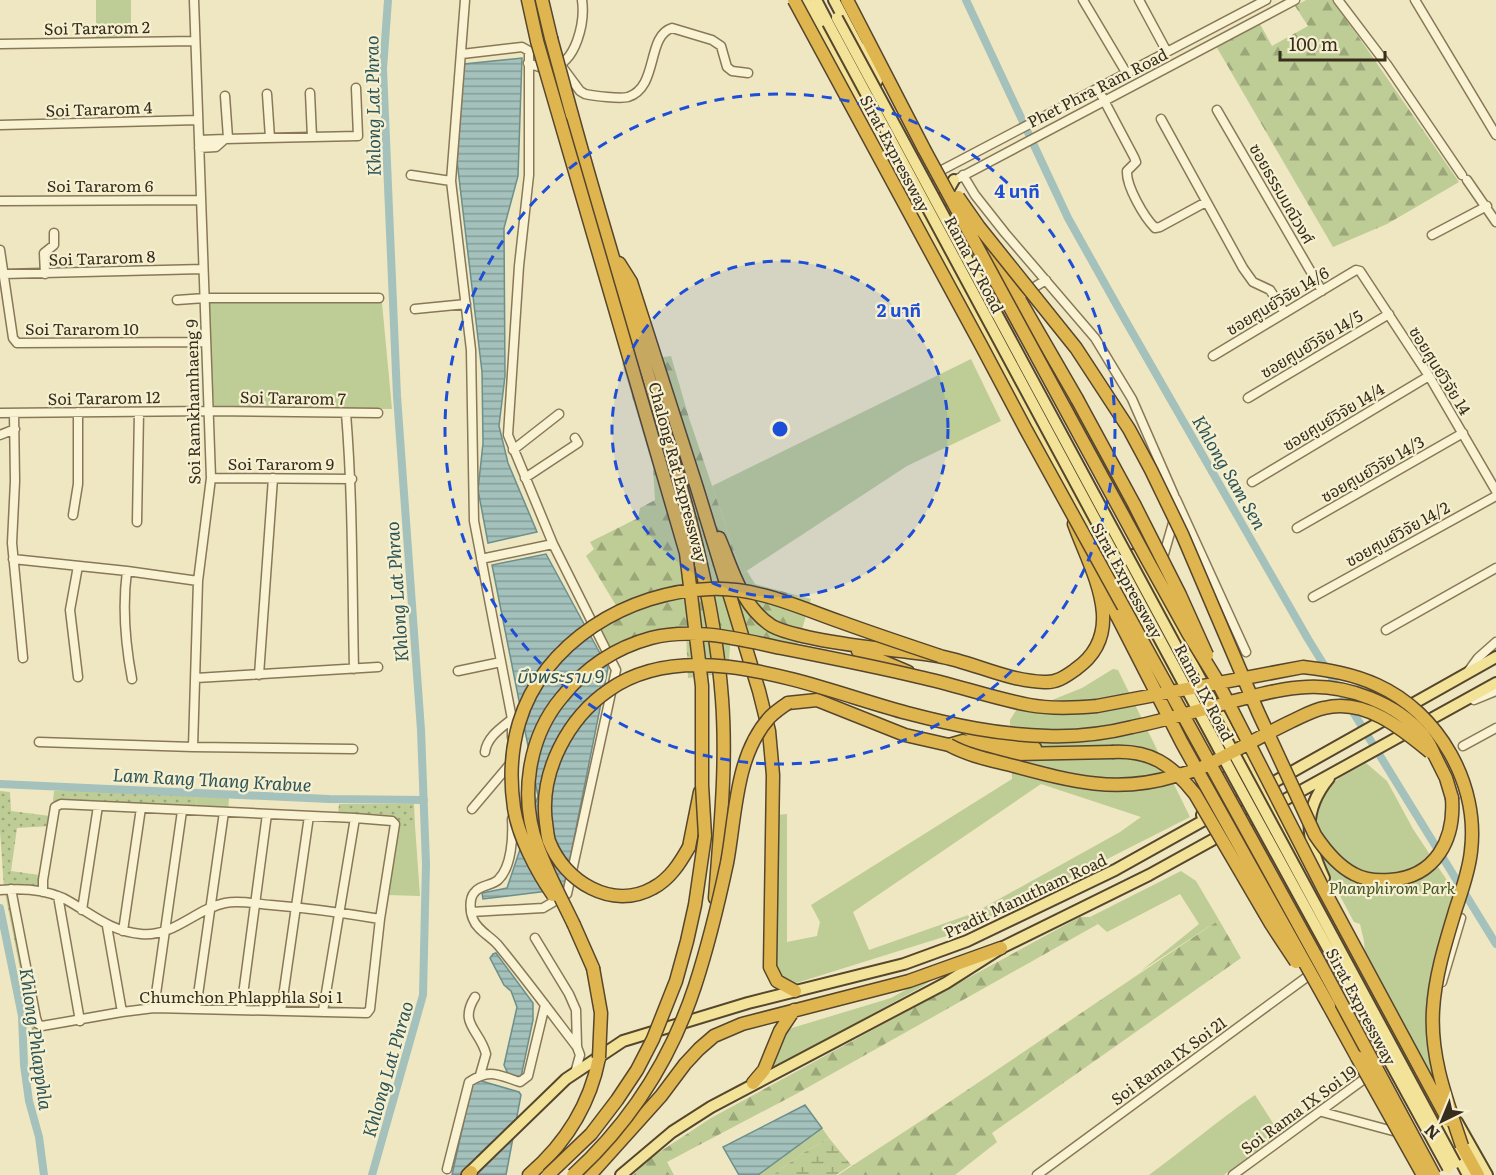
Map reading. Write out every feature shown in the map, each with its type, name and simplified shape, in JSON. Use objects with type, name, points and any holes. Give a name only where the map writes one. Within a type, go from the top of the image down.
[{"type":"highway","name":"Chalong Rat Expressway","points":[[528,0],[537,41],[686,553],[702,686],[702,785],[705,836],[695,905],[676,981],[666,1010],[637,1070],[617,1100],[591,1134],[548,1175]]},
{"type":"highway","name":"Chalong Rat Expressway","points":[[542,0],[610,250],[687,504],[709,599],[722,696],[724,738],[722,820],[714,920],[683,1021],[648,1087],[596,1154],[573,1175]]},
{"type":"highway","name":"Sirat Expressway","points":[[795,0],[1065,501],[1434,1169]]},
{"type":"highway","name":"Sirat Expressway","points":[[847,0],[924,149],[1149,563],[1215,677],[1379,994],[1478,1175]]},
{"type":"highway","points":[[702,785],[689,847],[668,878],[652,889],[621,897],[583,885],[566,870],[548,840],[545,814],[546,791],[559,747],[587,708],[609,690],[648,670],[680,665],[726,666],[797,680],[966,728],[1024,736],[1086,735],[1135,727],[1268,693],[1309,687],[1343,690],[1377,701],[1405,717],[1424,736],[1446,778],[1452,798],[1453,816],[1446,842],[1432,863],[1418,873],[1400,880],[1380,881],[1353,874],[1323,848],[1258,712],[1182,534],[1129,429],[1076,348],[979,227],[924,149]]},
{"type":"highway","points":[[951,219],[984,254],[1018,297],[1077,399],[1180,595],[1203,644],[1215,677]]},
{"type":"highway","points":[[610,250],[631,282],[697,488],[769,731],[773,775],[770,967],[777,981],[795,991]]},
{"type":"highway","points":[[697,488],[736,582],[751,607],[765,621],[782,631],[840,645],[919,677]]},
{"type":"highway","points":[[574,925],[542,879],[528,849],[514,810],[512,775],[518,724],[534,687],[562,652],[600,621],[637,602],[671,593],[710,589],[745,590],[791,603],[940,656],[1019,679],[1045,682],[1063,678],[1091,657],[1099,645],[1103,632],[1103,602],[1065,501]]},
{"type":"highway","points":[[1094,538],[1096,562],[1103,588],[1117,616],[1182,743],[1329,1006],[1419,1175]]},
{"type":"highway","points":[[529,1175],[550,1154],[580,1113],[589,1096],[599,1058],[602,1013],[593,968],[537,847],[529,809],[530,765],[545,722],[557,703],[574,682],[594,664],[617,650],[652,638],[677,634],[724,636],[919,677],[1031,705],[1070,708],[1097,706],[1303,667],[1352,675],[1378,685],[1414,708],[1432,727],[1450,752],[1463,782],[1473,833],[1467,874],[1440,961],[1432,1033],[1438,1072],[1462,1146]]},
{"type":"highway","points":[[840,645],[940,656]]},
{"type":"highway","points":[[714,920],[744,767],[755,739],[772,715],[788,703],[817,700],[905,735],[949,745],[963,753],[1091,785],[1127,786],[1160,781],[1202,768],[1324,707],[1364,710],[1384,718],[1401,728],[1435,756]]},
{"type":"highway","points":[[966,728],[988,741],[1069,754]]},
{"type":"highway","points":[[949,745],[963,741],[1013,754],[1129,751],[1159,760],[1180,775],[1195,794],[1271,924],[1329,1006]]},
{"type":"highway","points":[[590,1175],[661,1096],[699,1048],[714,1036],[742,1024],[909,981],[1001,948]]},
{"type":"highway","points":[[753,1083],[764,1070],[780,1031],[794,1010]]},
{"type":"main road","points":[[795,0],[833,67],[854,92]]},
{"type":"main road","name":"Rama IX Road","points":[[805,0],[1248,821],[1317,969],[1332,1018],[1419,1175]]},
{"type":"main road","name":"Rama IX Road","points":[[816,0],[1230,769],[1449,1170]]},
{"type":"main road","name":"Rama IX Road","points":[[827,0],[1449,1170]]},
{"type":"main road","name":"Rama IX Road","points":[[834,0],[1468,1175]]},
{"type":"main road","points":[[839,0],[865,47],[877,81]]},
{"type":"main road","points":[[942,201],[958,178]]},
{"type":"main road","name":"Pradit Manutham Road","points":[[469,1174],[528,1115],[576,1073],[629,1038],[748,1003],[904,964],[967,941],[1115,870],[1496,657]]},
{"type":"main road","points":[[621,1175],[672,1132],[753,1083],[946,983],[1001,948],[1149,875],[1496,683]]},
{"type":"main road","points":[[1208,694],[1243,728],[1264,768],[1271,775],[1279,778]]},
{"type":"main road","points":[[1198,824],[1212,787],[1214,758]]},
{"type":"main road","points":[[1333,774],[1320,789],[1312,806],[1309,838],[1314,857],[1352,938],[1350,954]]},
{"type":"main road","points":[[1215,839],[1228,837],[1239,840],[1250,850],[1293,916],[1306,901],[1322,902]]},
{"type":"main road","points":[[1033,910],[1043,920],[1043,927]]},
{"type":"main road","name":"Rama IX Road","points":[[1293,916],[1306,928],[1434,1169],[1449,1170],[1460,1175]]},
{"type":"main road","name":"Rama IX Road","points":[[1413,1076],[1460,1126],[1487,1175]]},
{"type":"street","name":"Soi Ramkhamhaeng 9","points":[[193,747],[198,581],[211,477],[194,0]]},
{"type":"street","points":[[465,0],[452,181],[473,387],[474,521],[512,719],[510,764],[513,826],[506,867],[500,879],[478,889],[472,895],[471,912],[477,926],[496,943],[577,1047],[580,1055],[576,1073]]},
{"type":"street","points":[[528,63],[547,68],[560,64],[571,52],[579,36],[583,20],[582,0]]},
{"type":"street","points":[[1083,0],[1127,74]]},
{"type":"street","points":[[1139,0],[1167,52]]},
{"type":"street","name":"Phet Phra Ram Road","points":[[907,189],[1266,0]]},
{"type":"street","name":"Phet Phra Ram Road","points":[[914,203],[1063,121],[1295,0]]},
{"type":"street","points":[[1338,0],[1388,66],[1496,222]]},
{"type":"street","points":[[1416,0],[1496,135]]},
{"type":"street","points":[[560,64],[585,94],[626,98],[640,90],[645,83],[662,35],[672,28],[712,40],[721,46],[727,67],[732,71],[748,74]]},
{"type":"street","name":"Soi Tararom 2","points":[[0,44],[195,40]]},
{"type":"street","points":[[462,54],[524,47],[529,51],[529,175],[519,266],[508,435],[553,544],[616,670],[567,894],[543,908],[471,912]]},
{"type":"street","points":[[199,144],[227,139],[358,136],[356,88]]},
{"type":"street","points":[[1098,88],[1136,162],[1127,171],[1127,180],[1149,222],[1155,228],[1206,202]]},
{"type":"street","points":[[310,93],[312,137]]},
{"type":"street","points":[[267,94],[270,138]]},
{"type":"street","points":[[225,96],[227,139]]},
{"type":"street","name":"ซอยธรรมมณีวงศ์","points":[[1217,110],[1322,291]]},
{"type":"street","points":[[1161,119],[1243,268],[1253,282],[1270,290],[1285,314]]},
{"type":"street","name":"Soi Tararom 4","points":[[0,125],[198,120]]},
{"type":"street","points":[[411,175],[452,181]]},
{"type":"street","points":[[958,178],[975,195],[1095,338],[1132,399],[1246,652]]},
{"type":"street","name":"Soi Tararom 6","points":[[0,201],[201,200]]},
{"type":"street","points":[[1432,235],[1486,206]]},
{"type":"street","points":[[45,274],[44,253],[53,247],[54,233]]},
{"type":"street","name":"Soi Tararom 10","points":[[0,250],[13,338],[17,343],[206,342]]},
{"type":"street","name":"Soi Tararom 8","points":[[3,274],[203,269]]},
{"type":"street","name":"ซอยศูนย์วิจัย 14/6","points":[[1213,356],[1356,270]]},
{"type":"street","name":"ซอยศูนย์วิจัย 14","points":[[1356,270],[1362,272],[1429,376],[1496,491]]},
{"type":"street","points":[[1018,297],[1046,280]]},
{"type":"street","points":[[177,300],[379,298]]},
{"type":"street","points":[[414,309],[466,304]]},
{"type":"street","name":"ซอยศูนย์วิจัย 14/5","points":[[1248,398],[1389,314]]},
{"type":"street","name":"ซอยศูนย์วิจัย 14/4","points":[[1252,482],[1429,376]]},
{"type":"street","name":"Soi Tararom 12","points":[[0,413],[209,411]]},
{"type":"street","name":"Soi Tararom 7","points":[[209,411],[378,413]]},
{"type":"street","points":[[73,515],[78,484],[78,412]]},
{"type":"street","points":[[137,522],[139,412]]},
{"type":"street","points":[[14,413],[13,559],[22,658]]},
{"type":"street","points":[[346,413],[352,478],[354,669]]},
{"type":"street","points":[[513,450],[559,414]]},
{"type":"street","points":[[0,435],[15,429]]},
{"type":"street","name":"ซอยศูนย์วิจัย 14/3","points":[[1297,528],[1462,433]]},
{"type":"street","points":[[525,478],[578,443],[575,438]]},
{"type":"street","name":"Soi Tararom 9","points":[[211,477],[352,478]]},
{"type":"street","points":[[259,675],[273,478]]},
{"type":"street","points":[[1152,590],[1172,534],[1175,516],[1174,495]]},
{"type":"street","name":"ซอยศูนย์วิจัย 14/2","points":[[1312,597],[1496,496]]},
{"type":"street","points":[[481,559],[553,544]]},
{"type":"street","points":[[13,559],[198,581]]},
{"type":"street","points":[[78,566],[70,610],[78,677]]},
{"type":"street","points":[[1386,630],[1496,568]]},
{"type":"street","points":[[127,571],[123,596],[124,628],[132,679]]},
{"type":"street","points":[[1464,675],[1496,642]]},
{"type":"street","points":[[458,671],[501,662]]},
{"type":"street","points":[[196,678],[378,667]]},
{"type":"street","points":[[1447,710],[1496,691]]},
{"type":"street","points":[[485,752],[490,739],[512,719]]},
{"type":"street","points":[[1463,746],[1496,728]]},
{"type":"street","points":[[39,742],[353,749]]},
{"type":"street","points":[[472,809],[510,764]]},
{"type":"street","points":[[0,890],[25,888],[58,896],[107,926],[141,934],[164,932],[210,909],[235,902],[296,907],[380,919],[395,824],[392,821],[355,818],[61,804],[55,807],[43,892]]},
{"type":"street","points":[[82,910],[98,806]]},
{"type":"street","points":[[123,931],[141,808]]},
{"type":"street","points":[[154,1008],[182,811]]},
{"type":"street","points":[[196,1009],[224,812]]},
{"type":"street","points":[[241,1010],[267,814]]},
{"type":"street","points":[[281,1011],[309,816]]},
{"type":"street","points":[[323,1011],[355,818]]},
{"type":"street","name":"Chumchon Phlapphla Soi 1","points":[[11,890],[38,1024],[47,1027],[154,1008],[367,1013],[370,1009],[380,919]]},
{"type":"street","points":[[58,896],[80,1021]]},
{"type":"street","points":[[1453,1118],[1437,1064],[1437,1023],[1441,985],[1461,918]]},
{"type":"street","points":[[1446,925],[1457,930]]},
{"type":"street","points":[[107,926],[122,1012]]},
{"type":"street","points":[[535,938],[569,994],[576,1010],[577,1047]]},
{"type":"street","name":"Soi Rama IX Soi 21","points":[[1037,1175],[1317,969]]},
{"type":"street","points":[[475,997],[468,1014],[486,1054],[480,1075]]},
{"type":"street","points":[[447,1169],[469,1082],[480,1075],[491,1072],[520,1082],[528,1077],[545,1005]]},
{"type":"street","name":"Soi Rama IX Soi 19","points":[[1233,1175],[1381,1067]]},
{"type":"street","points":[[1322,1112],[1393,1131]]},
{"type":"street","points":[[1419,1175],[1434,1169]]},
{"type":"green space","points":[[96,0],[131,0],[131,38],[96,39]]},
{"type":"green space","points":[[1306,0],[1333,0],[1459,182],[1387,224],[1333,247],[1216,46],[1260,24],[1272,46],[1308,26],[1295,6]]},
{"type":"green space","points":[[207,303],[382,303],[392,409],[214,407]]},
{"type":"green space","points":[[671,356],[689,418],[742,574],[747,571],[755,584],[811,599],[797,646],[731,633],[728,673],[688,678],[686,632],[610,650],[593,618],[617,607],[586,556],[594,549],[590,542],[638,518],[640,508],[655,500],[653,467],[622,363]]},
{"type":"green space","points":[[971,359],[1001,421],[907,466],[742,574],[712,486]]},
{"type":"green space","points":[[1113,669],[1118,670],[1190,817],[993,917],[953,934],[793,984],[777,975],[774,964],[777,815],[787,814],[787,942],[817,936],[820,922],[811,905],[1012,779],[1010,720],[1022,701],[1052,700],[1082,688]],"holes":[[[1041,784],[1141,817],[1120,832],[974,913],[869,950],[853,912]]]},
{"type":"green space","name":"Phanphirom Park","points":[[1366,763],[1387,781],[1413,829],[1456,894],[1437,965],[1434,1072],[1430,1076],[1365,957],[1360,924],[1354,922],[1329,874],[1316,838],[1315,821],[1318,804],[1327,789],[1340,778]]},
{"type":"green space","points":[[103,790],[197,795],[196,807],[53,801],[54,791]]},
{"type":"green space","points":[[0,791],[10,792],[11,811],[50,816],[51,826],[17,828],[11,871],[39,875],[38,887],[4,888]]},
{"type":"green space","points":[[197,795],[229,798],[228,810],[196,807]]},
{"type":"green space","points":[[339,804],[414,804],[415,826],[397,826],[396,819],[389,815],[338,814]]},
{"type":"green space","points":[[397,826],[415,826],[420,896],[388,895]]},
{"type":"green space","points":[[1181,871],[1196,881],[1219,920],[1141,971],[1199,924],[1180,894],[1107,932],[1090,917]]},
{"type":"green space","points":[[10,892],[39,1029],[32,1030],[5,893]]},
{"type":"green space","points":[[1080,917],[1090,917],[1098,924],[796,1094],[667,1162],[674,1175],[633,1175],[649,1159],[711,1118]]},
{"type":"green space","points":[[1219,920],[1241,958],[992,1133],[997,1142],[955,1175],[838,1175],[933,1113]]},
{"type":"green space","points":[[936,977],[771,1070],[779,1041],[792,1028],[891,998]]},
{"type":"green space","points":[[1255,1095],[1280,1134],[1224,1175],[1149,1175],[1228,1114]]},
{"type":"green space","points":[[822,1128],[829,1138],[803,1153],[773,1175],[758,1175]]},
{"type":"green space","points":[[829,1138],[851,1165],[836,1175],[773,1175],[803,1153]]},
{"type":"water","points":[[522,58],[518,176],[504,228],[505,376],[499,426],[508,463],[537,532],[488,543],[478,490],[483,443],[482,372],[457,161],[464,64]]},
{"type":"water","name":"บึงพระราม 9","points":[[546,554],[608,668],[564,889],[483,899],[482,893],[507,888],[538,796],[492,565]]},
{"type":"water","points":[[496,953],[533,1003],[533,1020],[521,1077],[508,1074],[504,1065],[517,1007],[511,991],[504,985],[490,958]]},
{"type":"water","points":[[478,1080],[519,1092],[521,1095],[506,1175],[452,1175],[472,1084]]},
{"type":"water","points":[[805,1105],[822,1128],[758,1175],[739,1175],[723,1147]]},
{"type":"waterway","name":"Khlong Lat Phrao","points":[[372,1175],[423,995],[426,864],[421,730],[397,396],[383,69],[388,0]]},
{"type":"waterway","name":"Khlong Sam Sen","points":[[966,0],[1068,218],[1124,318],[1308,639],[1496,944]]},
{"type":"waterway","name":"Lam Rang Thang Krabue","points":[[0,784],[329,799],[424,800]]},
{"type":"waterway","name":"Khlong Phlapphla","points":[[0,908],[22,1016],[24,1065],[29,1101],[39,1137],[44,1175]]}]
